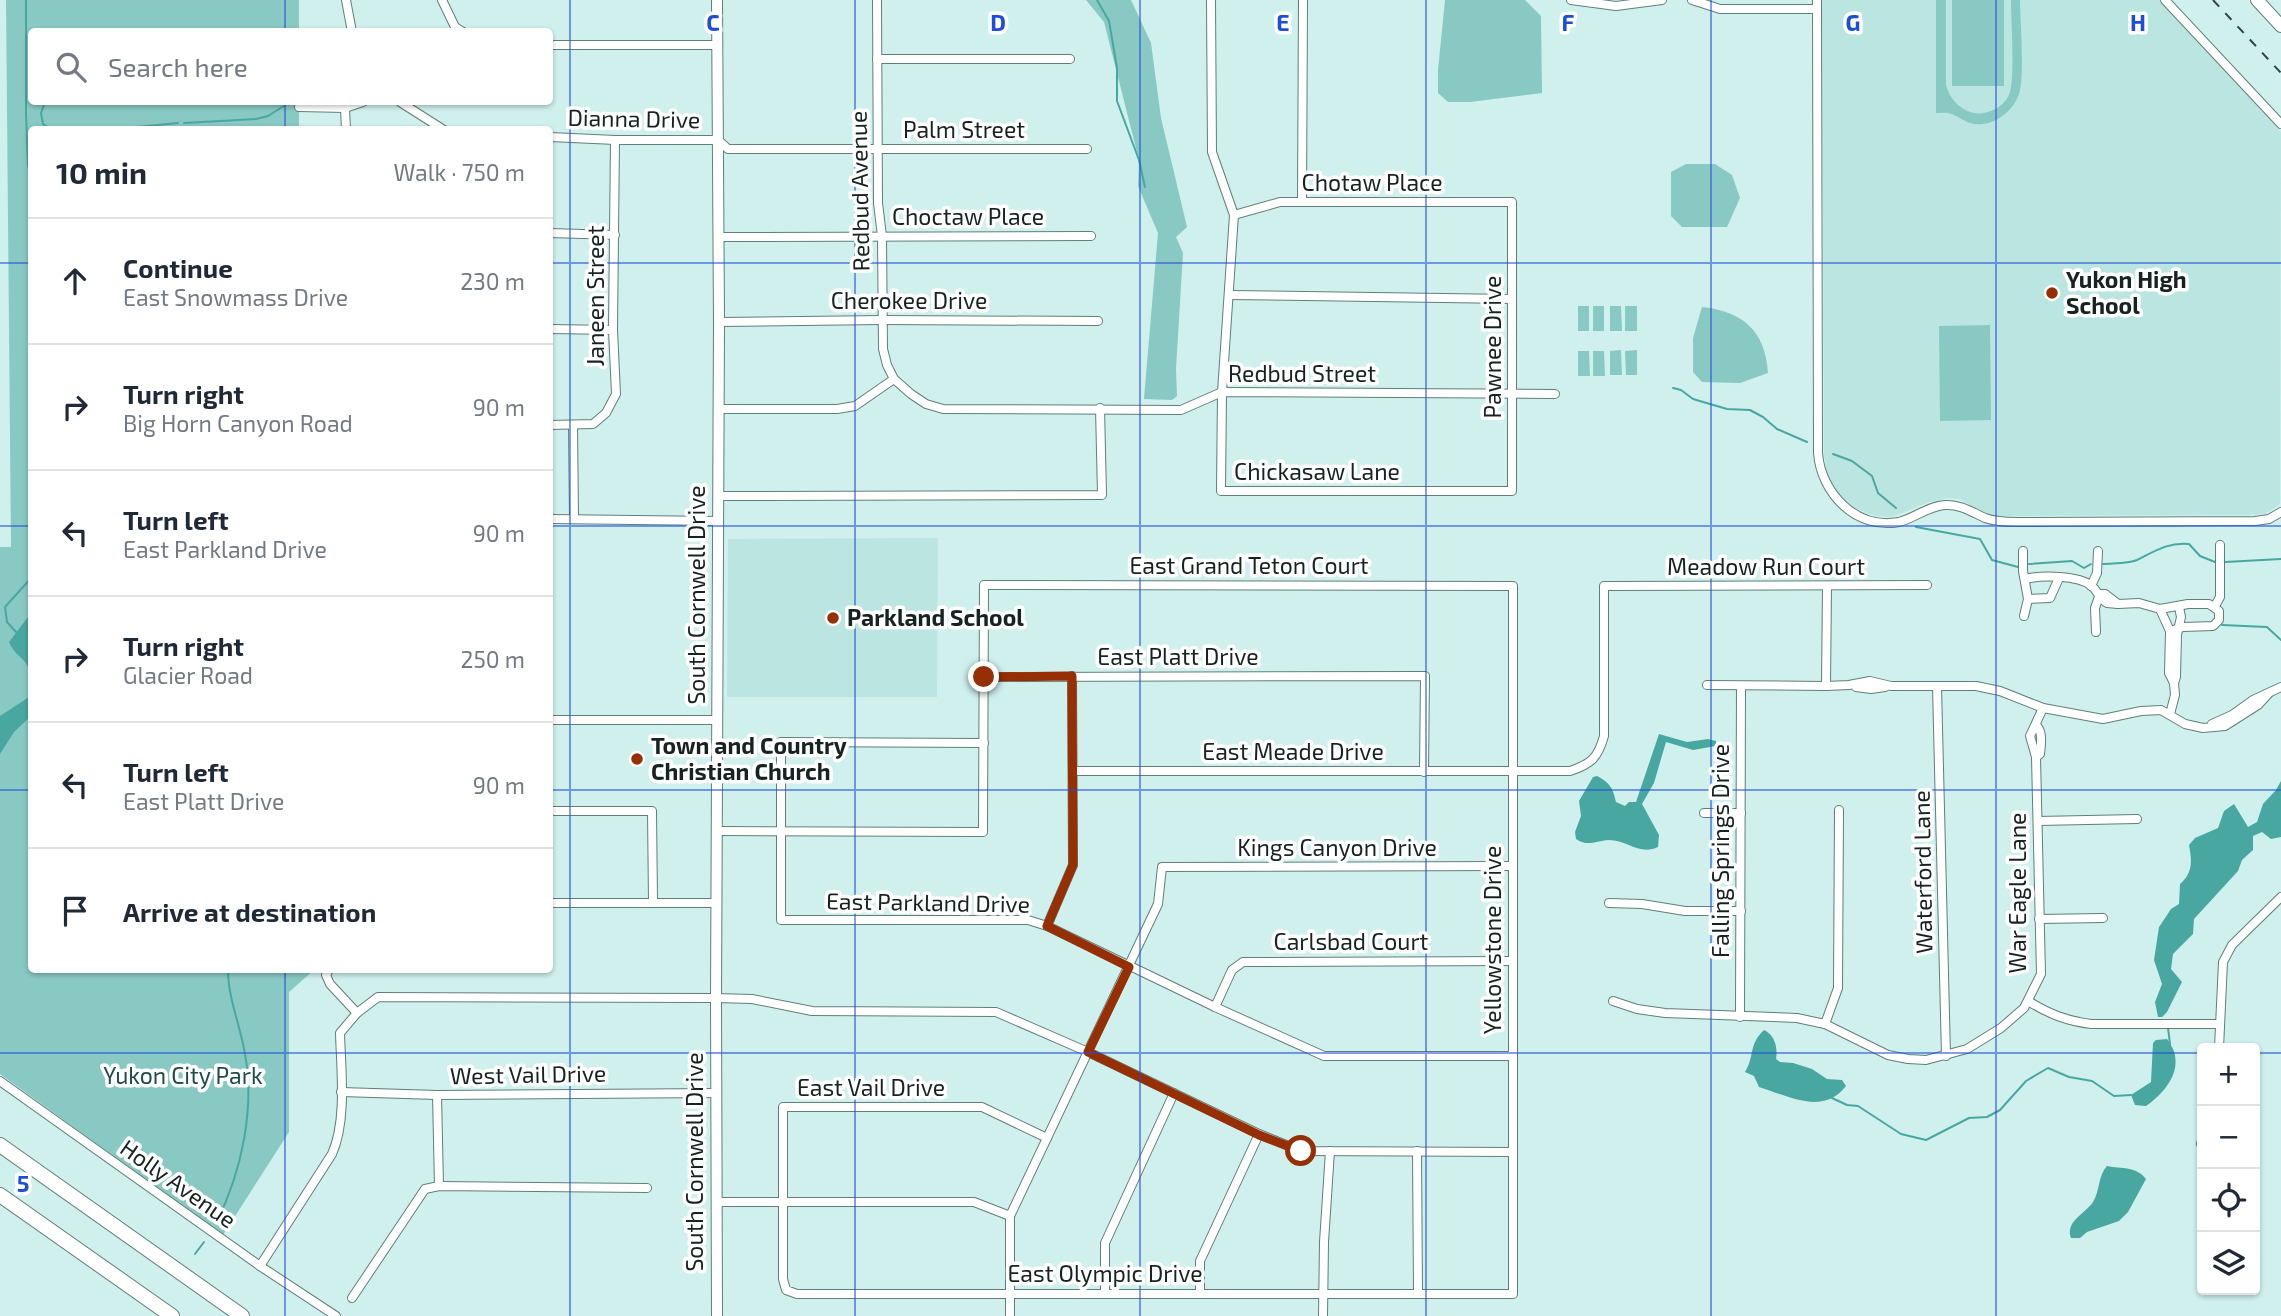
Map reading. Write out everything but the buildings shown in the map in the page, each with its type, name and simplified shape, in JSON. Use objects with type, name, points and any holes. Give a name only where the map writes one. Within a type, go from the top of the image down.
[{"type":"highway","points":[[0,1145],[242,1316]]},
{"type":"highway","points":[[0,1195],[172,1316]]},
{"type":"main road","name":"South Cornwell Drive","points":[[717,1316],[718,0]]},
{"type":"main road","points":[[2257,0],[2281,26]]},
{"type":"street","points":[[346,0],[351,28]]},
{"type":"street","points":[[442,0],[457,28]]},
{"type":"street","name":"Redbud Avenue","points":[[877,0],[878,203],[882,236],[883,349],[894,379]]},
{"type":"street","points":[[1211,0],[1212,152],[1234,215],[1222,392]]},
{"type":"street","points":[[1302,202],[1303,0]]},
{"type":"street","points":[[1572,0],[1616,6],[1662,0]]},
{"type":"street","points":[[1692,0],[1720,9],[1817,4],[1818,453],[1824,479],[1838,501],[1858,516],[1889,523],[1905,520],[1929,508],[1944,505],[1961,507],[1993,520],[2009,522],[2255,521],[2269,519],[2281,512]]},
{"type":"street","points":[[2165,0],[2281,124]]},
{"type":"street","points":[[553,45],[718,45]]},
{"type":"street","points":[[877,59],[1070,59]]},
{"type":"street","points":[[299,107],[345,108],[354,105]]},
{"type":"street","points":[[405,105],[438,126]]},
{"type":"street","points":[[345,108],[346,126]]},
{"type":"street","name":"Dianna Drive","points":[[553,137],[718,140]]},
{"type":"street","name":"Janeen Street","points":[[553,425],[593,424],[606,413],[616,394],[613,330],[615,140]]},
{"type":"street","name":"Palm Street","points":[[718,140],[727,149],[1087,149]]},
{"type":"street","name":"Chotaw Place","points":[[1234,215],[1280,202],[1512,202]]},
{"type":"street","name":"Pawnee Drive","points":[[1512,202],[1512,491]]},
{"type":"street","points":[[553,233],[615,235]]},
{"type":"street","name":"Choctaw Place","points":[[718,237],[1091,236]]},
{"type":"street","points":[[1228,295],[1512,299]]},
{"type":"street","name":"Cherokee Drive","points":[[719,322],[1098,321]]},
{"type":"street","points":[[553,329],[613,330]]},
{"type":"street","points":[[719,409],[837,409],[855,406],[894,379]]},
{"type":"street","name":"Redbud Street","points":[[894,379],[926,404],[943,409],[1181,410],[1222,392],[1555,394]]},
{"type":"street","name":"Chickasaw Lane","points":[[1222,392],[1221,491],[1512,491]]},
{"type":"street","points":[[719,496],[1102,495],[1100,408]]},
{"type":"street","points":[[573,425],[575,519]]},
{"type":"street","points":[[553,519],[719,521]]},
{"type":"street","points":[[2215,606],[2220,597],[2220,545]]},
{"type":"street","points":[[2023,551],[2028,599],[2024,616]]},
{"type":"street","points":[[2091,586],[2098,569],[2098,551]]},
{"type":"street","points":[[2028,599],[2050,598],[2059,578]]},
{"type":"street","points":[[2025,579],[2078,579],[2091,586],[2106,603],[2139,603],[2160,609],[2188,604],[2215,606],[2219,611],[2220,617],[2213,626],[2170,631]]},
{"type":"street","name":"East Grand Teton Court","points":[[984,677],[984,585],[1513,586]]},
{"type":"street","name":"Meadow Run Court","points":[[1604,586],[1927,585]]},
{"type":"street","name":"Yellowstone Drive","points":[[1513,586],[1513,1294]]},
{"type":"street","name":"East Meade Drive","points":[[1073,771],[1570,771],[1586,766],[1600,752],[1604,736],[1604,586]]},
{"type":"street","points":[[1826,686],[1827,586]]},
{"type":"street","points":[[2096,632],[2095,608],[2099,594]]},
{"type":"street","points":[[2170,714],[2175,701],[2174,682],[2181,617],[2179,607]]},
{"type":"street","points":[[2160,609],[2170,631],[2169,673],[2174,682]]},
{"type":"street","points":[[1047,926],[1073,865],[1072,676]]},
{"type":"street","name":"East Platt Drive","points":[[984,677],[1425,676],[1424,772]]},
{"type":"street","points":[[718,831],[983,832],[984,677]]},
{"type":"street","points":[[1707,685],[1826,686],[1870,681],[1891,686],[1976,686],[2000,691],[2043,708],[2103,719],[2161,710],[2185,724],[2203,728],[2225,726],[2241,712],[2258,705],[2269,693],[2281,687]]},
{"type":"street","name":"Falling Springs Drive","points":[[1740,1017],[1741,686]]},
{"type":"street","name":"Waterford Lane","points":[[1937,687],[1946,1056]]},
{"type":"street","name":"War Eagle Lane","points":[[1613,1001],[1637,1009],[1665,1013],[1797,1018],[1825,1024],[1888,1055],[1926,1060],[1967,1049],[2001,1028],[2024,1008],[2041,974],[2036,757],[2040,754],[2040,730],[2037,726],[2043,708]]},
{"type":"street","points":[[553,720],[718,720]]},
{"type":"street","points":[[781,831],[781,742],[984,743]]},
{"type":"street","points":[[1825,1024],[1838,988],[1839,810]]},
{"type":"street","points":[[553,811],[652,811],[653,902]]},
{"type":"street","points":[[1703,813],[1741,813]]},
{"type":"street","points":[[2038,821],[2137,819]]},
{"type":"street","name":"East Parkland Drive","points":[[781,831],[781,920],[1028,920],[1047,926],[1129,967],[1324,1056],[1512,1056]]},
{"type":"street","name":"Kings Canyon Drive","points":[[1129,967],[1158,904],[1162,867],[1512,866]]},
{"type":"street","points":[[2220,1043],[2223,962],[2232,945],[2281,897]]},
{"type":"street","points":[[553,903],[716,903]]},
{"type":"street","points":[[1609,903],[1643,904],[1685,911],[1741,911]]},
{"type":"street","points":[[2039,919],[2103,918]]},
{"type":"street","name":"Carlsbad Court","points":[[1215,1007],[1232,971],[1243,962],[1513,961]]},
{"type":"street","points":[[1010,1316],[1010,1216],[1129,967]]},
{"type":"street","points":[[327,973],[330,984],[357,1013]]},
{"type":"street","points":[[260,1266],[338,1141],[341,1092],[340,1032],[357,1013],[379,998],[716,998],[752,999],[812,1011],[996,1012],[1088,1052],[1259,1135],[1301,1151],[1513,1152]]},
{"type":"street","points":[[2028,1001],[2051,1015],[2070,1022],[2220,1024]]},
{"type":"street","name":"Holly Avenue","points":[[0,1081],[260,1266],[336,1316]]},
{"type":"street","name":"West Vail Drive","points":[[341,1092],[437,1095],[716,1093]]},
{"type":"street","points":[[1105,1294],[1105,1243],[1174,1093]]},
{"type":"street","points":[[437,1095],[439,1186]]},
{"type":"street","name":"East Vail Drive","points":[[782,1202],[783,1107],[982,1107],[1047,1138]]},
{"type":"street","points":[[1200,1294],[1200,1261],[1259,1135]]},
{"type":"street","points":[[1323,1316],[1324,1242],[1330,1151]]},
{"type":"street","points":[[1418,1151],[1418,1293]]},
{"type":"street","points":[[352,1298],[425,1189],[439,1186],[647,1188]]},
{"type":"street","points":[[717,1202],[974,1202],[1010,1216]]},
{"type":"street","name":"East Olympic Drive","points":[[782,1202],[783,1279],[786,1290],[797,1294],[1513,1294]]},
{"type":"shaded area","name":"Yukon High School","points":[[1822,0],[2159,0],[2281,132],[2280,504],[2265,514],[2244,515],[2000,516],[1988,514],[1959,499],[1950,498],[1929,502],[1892,517],[1876,516],[1857,509],[1842,497],[1830,482],[1824,454]]},
{"type":"shaded area","name":"Parkland School","points":[[938,538],[937,697],[727,697],[728,539]]},
{"type":"shaded area","points":[[28,617],[28,667],[9,642]]},
{"type":"shaded area","points":[[28,698],[28,719],[14,732],[0,754],[0,716]]},
{"type":"shaded area","points":[[1659,734],[1687,742],[1708,739],[1716,741],[1716,746],[1693,750],[1666,742],[1654,783],[1642,804],[1659,835],[1658,847],[1645,850],[1616,841],[1588,843],[1576,839],[1575,832],[1581,816],[1579,801],[1593,777],[1597,776],[1608,784],[1616,802],[1625,806],[1629,802],[1636,802]]},
{"type":"shaded area","points":[[2281,781],[2281,837],[2271,839],[2262,832],[2253,836],[2253,850],[2242,860],[2238,871],[2194,919],[2193,934],[2173,954],[2171,969],[2182,982],[2167,1012],[2158,1017],[2155,1002],[2162,984],[2154,960],[2159,927],[2171,909],[2179,904],[2180,884],[2187,876],[2190,866],[2189,845],[2195,838],[2218,828],[2224,811],[2234,804],[2248,827],[2257,822],[2263,804]]},
{"type":"shaded area","points":[[1764,1030],[1773,1038],[1777,1051],[1776,1059],[1780,1062],[1812,1069],[1827,1079],[1842,1080],[1846,1086],[1837,1095],[1816,1102],[1793,1099],[1759,1087],[1754,1076],[1745,1072],[1756,1041]]},
{"type":"shaded area","points":[[2167,1039],[2175,1058],[2173,1076],[2154,1100],[2146,1106],[2135,1105],[2131,1095],[2151,1082],[2153,1043]]},
{"type":"shaded area","points":[[2107,1166],[2133,1170],[2146,1179],[2128,1212],[2119,1221],[2087,1232],[2080,1238],[2071,1238],[2073,1222],[2093,1202]]},
{"type":"green space","name":"Yukon City Park","points":[[6,0],[299,0],[299,28],[28,28],[28,105],[299,105],[299,126],[28,126],[28,973],[311,973],[289,992],[289,1132],[223,1235],[0,1074],[0,547],[11,547]]},
{"type":"green space","points":[[1086,0],[1131,0],[1151,43],[1161,118],[1187,227],[1176,237],[1183,253],[1176,369],[1177,396],[1172,400],[1144,399],[1158,233],[1138,186],[1139,160],[1104,22]]},
{"type":"green space","points":[[1445,0],[1525,0],[1541,16],[1542,93],[1448,102],[1438,93]]},
{"type":"green space","points":[[1936,0],[1946,0],[1948,90],[1961,108],[1982,113],[1999,107],[2010,92],[2013,61],[2011,0],[2020,0],[2021,85],[2017,100],[2010,110],[1995,121],[1974,124],[1950,113],[1936,113]]},
{"type":"green space","points":[[1952,0],[2004,0],[2004,86],[1952,86]]},
{"type":"green space","points":[[1686,164],[1715,164],[1732,175],[1740,198],[1727,227],[1682,227],[1671,216],[1671,172]]},
{"type":"green space","points":[[1578,306],[1589,306],[1589,331],[1578,331]]},
{"type":"green space","points":[[1593,306],[1604,306],[1604,331],[1593,331]]},
{"type":"green space","points":[[1610,306],[1621,306],[1622,331],[1610,331]]},
{"type":"green space","points":[[1625,306],[1637,306],[1637,331],[1625,331]]},
{"type":"green space","points":[[1702,307],[1730,314],[1750,326],[1762,346],[1768,373],[1740,383],[1702,382],[1693,372],[1693,338]]},
{"type":"green space","points":[[1990,325],[1991,420],[1940,421],[1939,326]]},
{"type":"green space","points":[[1621,350],[1622,375],[1610,375],[1610,351]]},
{"type":"green space","points":[[1637,350],[1637,375],[1626,375],[1625,351]]},
{"type":"green space","points":[[1578,351],[1589,351],[1590,376],[1578,376]]},
{"type":"green space","points":[[1593,351],[1604,351],[1605,376],[1593,376]]},
{"type":"waterway","points":[[26,0],[28,166]]},
{"type":"waterway","points":[[1097,0],[1109,21],[1117,68],[1117,101],[1139,160],[1145,187]]},
{"type":"waterway","points":[[44,105],[41,113],[43,124],[46,126]]},
{"type":"waterway","points":[[184,123],[256,119],[268,116],[285,105]]},
{"type":"waterway","points":[[147,126],[178,123]]},
{"type":"waterway","points":[[1673,388],[1681,390],[1693,399],[1727,409],[1750,410],[1777,429],[1807,442]]},
{"type":"waterway","points":[[1833,454],[1852,461],[1872,476],[1878,493],[1896,508]]},
{"type":"waterway","points":[[1916,527],[1980,539],[1992,560],[2018,567]]},
{"type":"waterway","points":[[2103,564],[2133,561],[2175,544],[2189,544],[2200,556],[2215,562]]},
{"type":"waterway","points":[[2225,562],[2281,559]]},
{"type":"waterway","points":[[2029,564],[2072,561],[2084,568],[2091,564]]},
{"type":"waterway","points":[[16,632],[7,622],[5,607],[28,581]]},
{"type":"waterway","points":[[2222,625],[2267,627],[2281,640]]},
{"type":"waterway","points":[[216,1223],[233,1182],[247,1115],[247,1070],[228,973]]},
{"type":"waterway","points":[[2168,1028],[2170,1044]]},
{"type":"waterway","points":[[1832,1098],[1847,1105],[1858,1106],[1901,1134],[1926,1140],[1969,1118],[1987,1117],[2000,1110],[2026,1081],[2048,1068],[2069,1077],[2092,1081],[2114,1096],[2131,1095]]},
{"type":"waterway","points":[[195,1254],[204,1242]]},
{"type":"railway","points":[[2213,0],[2281,73]]},
{"type":"place","name":"Yukon High School","points":[[2052,293]]},
{"type":"place","name":"Parkland School","points":[[833,618]]},
{"type":"place","name":"Town and Country Christian Church","points":[[637,759]]},
{"type":"route","points":[[984,677],[1072,676],[1073,865],[1047,926],[1129,967],[1088,1052],[1259,1135],[1301,1151]]}]
